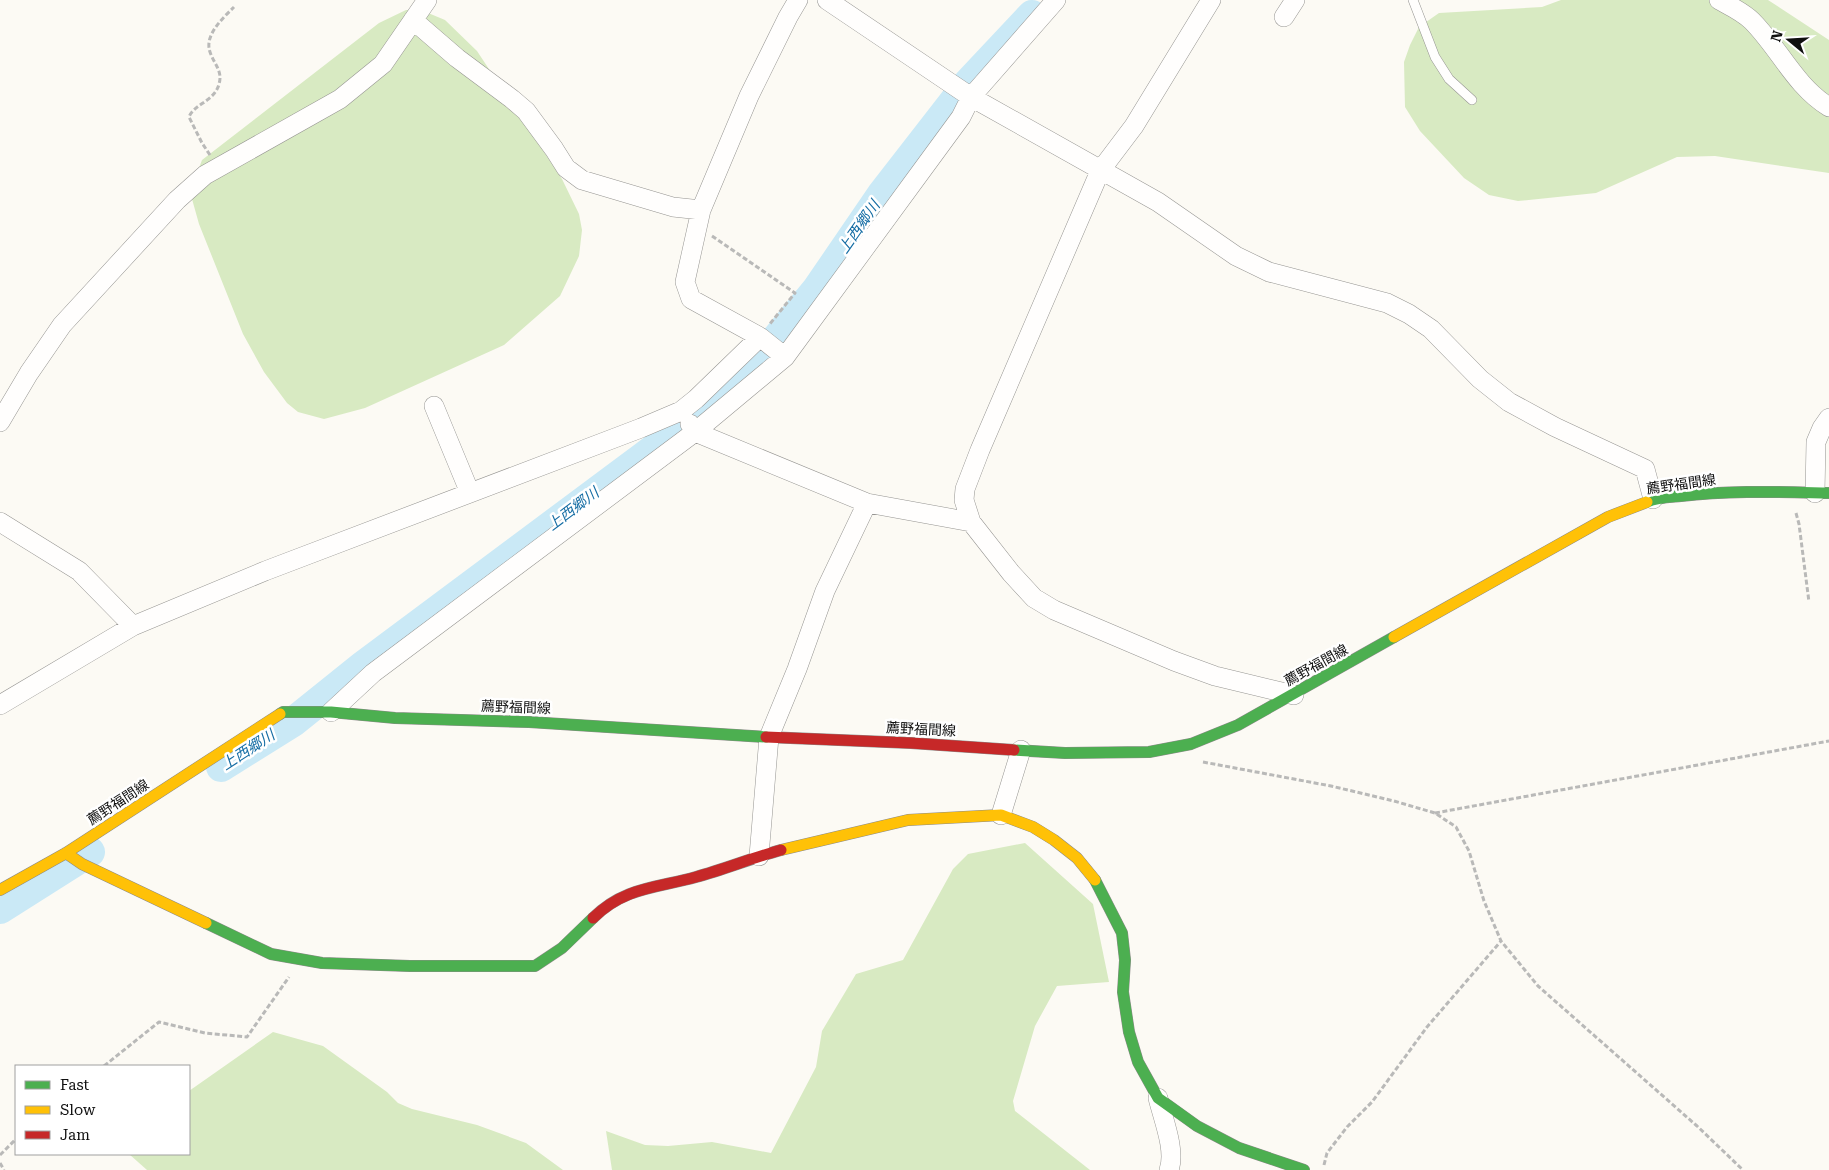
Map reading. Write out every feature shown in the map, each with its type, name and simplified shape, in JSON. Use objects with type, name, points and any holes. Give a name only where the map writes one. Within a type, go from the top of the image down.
[{"type":"main road","name":"薦野福間線","points":[[3,882],[68,854],[283,712],[324,712],[396,718],[528,722],[1065,753],[1149,752],[1191,744],[1238,725],[1608,517],[1653,499],[1694,494],[1747,492],[1822,494]]},
{"type":"main road","points":[[68,854],[82,864],[271,954],[301,960],[410,966],[535,966],[562,948],[604,907],[640,889],[695,877],[759,856],[908,820],[1001,815],[1033,827],[1054,840],[1077,858],[1094,878],[1122,932],[1125,960],[1123,992],[1129,1032],[1138,1062],[1158,1098],[1197,1126],[1238,1148],[1304,1170]]},
{"type":"street","points":[[0,422],[29,373],[62,325],[176,200],[219,167],[340,99],[383,64],[427,0]]},
{"type":"street","points":[[771,346],[691,299],[685,282],[699,218],[748,96],[798,0]]},
{"type":"street","points":[[827,0],[971,97],[1158,202],[1236,256],[1269,272],[1387,303],[1410,314],[1431,329],[1480,379],[1509,402],[1555,427],[1645,469],[1653,499]]},
{"type":"street","points":[[324,712],[688,422],[771,346],[961,117],[971,97],[1056,0]]},
{"type":"street","points":[[1211,0],[1134,126],[1100,171],[965,489],[964,500],[971,522],[1011,573],[1034,598],[1054,610],[1174,661],[1215,676],[1294,695]]},
{"type":"street","points":[[1284,17],[1295,0]]},
{"type":"street","points":[[1719,0],[1751,20],[1776,49],[1786,66],[1806,88],[1829,106]]},
{"type":"street","points":[[413,20],[457,58],[512,98],[526,111],[566,168],[582,180],[673,207],[699,218]]},
{"type":"street","points":[[688,422],[696,399],[771,346]]},
{"type":"street","points":[[434,406],[470,493]]},
{"type":"street","points":[[1822,494],[1816,442],[1829,418]]},
{"type":"street","points":[[0,704],[133,626],[265,571],[641,428],[688,422],[867,503],[971,522]]},
{"type":"street","points":[[759,856],[769,737],[797,669],[824,591],[867,503]]},
{"type":"street","points":[[0,522],[80,571],[133,626]]},
{"type":"street","points":[[1001,815],[1021,750]]},
{"type":"street","points":[[1158,1098],[1172,1150],[1172,1162],[1169,1170]]},
{"type":"lane","points":[[1413,0],[1435,57],[1449,79],[1472,100]]},
{"type":"path","points":[[219,167],[202,143],[189,118],[191,112],[211,98],[219,86],[221,75],[209,51],[210,39],[216,26],[234,7]]},
{"type":"path","points":[[699,218],[795,292],[771,346]]},
{"type":"path","points":[[1791,493],[1799,524],[1809,602]]},
{"type":"path","points":[[1435,813],[1829,741]]},
{"type":"path","points":[[1197,761],[1331,786],[1394,801],[1435,813],[1456,827],[1469,851],[1484,901],[1500,941],[1538,986],[1697,1126],[1743,1170]]},
{"type":"path","points":[[1322,1170],[1328,1153],[1347,1127],[1372,1102],[1427,1027],[1500,941]]},
{"type":"path","points":[[105,1065],[160,1022],[205,1033],[248,1037],[301,960]]},
{"type":"path","points":[[0,1155],[15,1140]]},
{"type":"path","points":[[0,1163],[4,1170]]},
{"type":"green space","points":[[1561,0],[1768,0],[1829,40],[1829,173],[1715,156],[1677,157],[1596,193],[1518,201],[1489,195],[1464,178],[1420,131],[1405,107],[1404,62],[1410,45],[1419,27],[1439,13],[1542,7]]},
{"type":"green space","points":[[406,10],[421,10],[445,20],[477,51],[562,179],[579,214],[582,230],[579,256],[560,296],[504,345],[365,408],[324,419],[298,412],[287,403],[264,372],[243,334],[199,224],[192,199],[192,187],[202,160],[379,23]]},
{"type":"green space","points":[[1025,843],[1093,904],[1109,982],[1057,986],[1035,1026],[1013,1101],[1015,1111],[1090,1170],[612,1170],[606,1131],[645,1145],[668,1146],[712,1142],[771,1153],[816,1067],[822,1031],[856,974],[903,960],[953,869],[968,854]]},
{"type":"green space","points":[[273,1032],[323,1046],[387,1092],[398,1103],[412,1109],[477,1125],[526,1143],[563,1170],[147,1170],[130,1155],[190,1155],[190,1090]]},
{"type":"waterway","name":"上西郷川","points":[[221,767],[293,722],[364,665],[717,400],[756,363],[817,289],[882,194],[969,82],[1032,15]]},
{"type":"waterway","name":"上西郷川","points":[[0,909],[90,852]]},
{"type":"traffic: fast","points":[[1647,502],[1655,499],[1718,493],[1829,493]]},
{"type":"traffic: fast","points":[[1014,750],[1065,753],[1149,752],[1191,744],[1238,725],[1394,637]]},
{"type":"traffic: fast","points":[[280,714],[283,712],[331,712],[395,718],[529,722],[766,737]]},
{"type":"traffic: fast","points":[[1095,880],[1122,933],[1125,960],[1123,992],[1129,1032],[1138,1062],[1158,1098],[1197,1126],[1239,1148],[1304,1170]]},
{"type":"traffic: fast","points":[[206,923],[271,954],[322,963],[410,966],[535,966],[562,948],[593,918]]},
{"type":"traffic: slow","points":[[1394,637],[1608,517],[1647,502]]},
{"type":"traffic: slow","points":[[0,890],[66,853],[280,714]]},
{"type":"traffic: slow","points":[[781,850],[908,820],[1001,815],[1033,827],[1054,840],[1077,858],[1095,880]]},
{"type":"traffic: slow","points":[[66,853],[82,864],[206,923]]},
{"type":"traffic: jam","points":[[766,737],[911,743],[1014,750]]},
{"type":"traffic: jam","points":[[593,918],[605,908],[629,894],[707,874],[781,850]]}]
